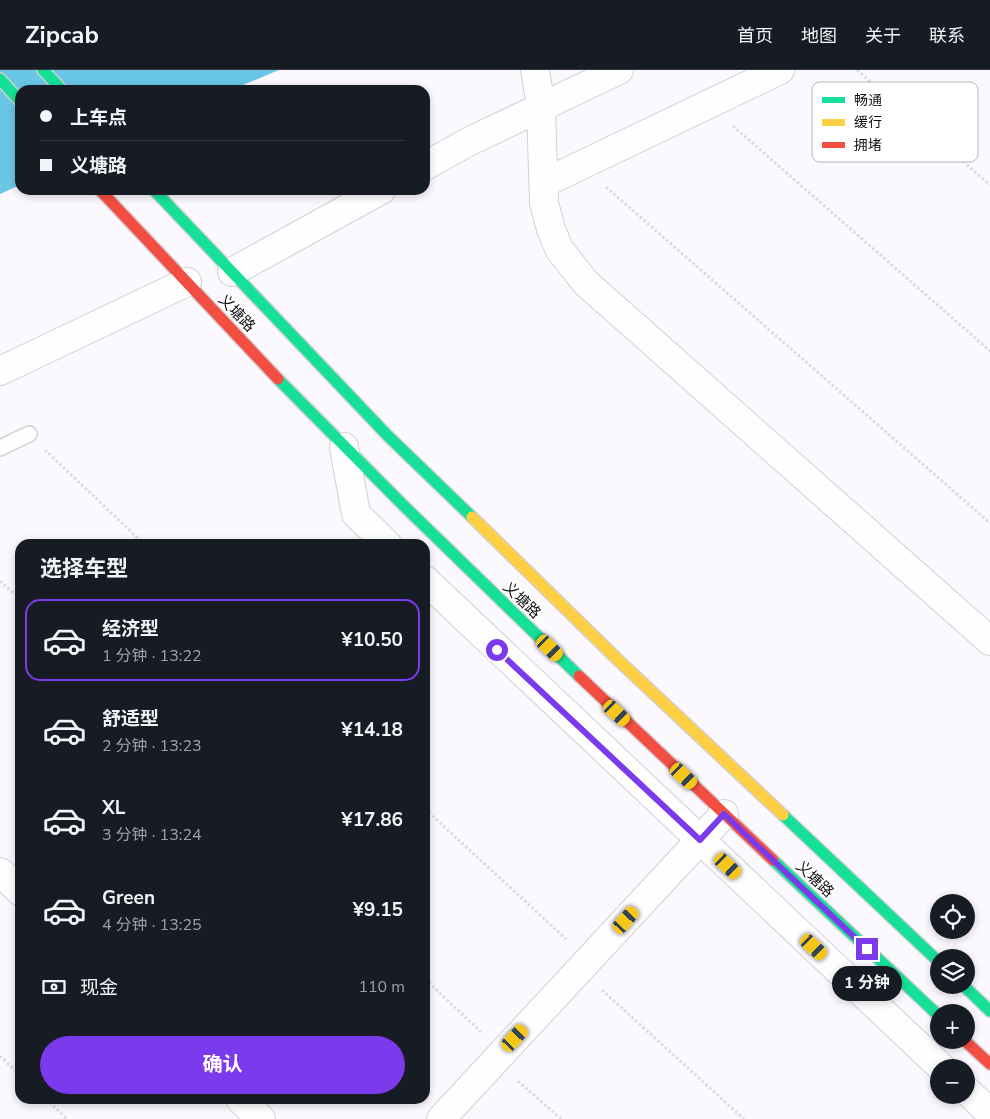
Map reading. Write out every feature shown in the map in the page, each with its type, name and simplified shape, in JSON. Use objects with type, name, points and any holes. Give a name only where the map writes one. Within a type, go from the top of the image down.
[{"type":"main road","points":[[43,70],[57,85]]},
{"type":"main road","points":[[0,79],[15,96]]},
{"type":"main road","name":"义塘路","points":[[105,195],[344,447],[583,681],[930,1008]]},
{"type":"main road","name":"义塘路","points":[[159,195],[395,443],[617,659],[930,954]]},
{"type":"main road","points":[[972,994],[990,1011]]},
{"type":"main road","points":[[974,1049],[990,1064]]},
{"type":"street","points":[[535,70],[541,107],[544,203],[551,229],[560,249],[586,283],[990,641]]},
{"type":"street","points":[[430,163],[470,141],[618,70]]},
{"type":"street","points":[[544,183],[780,70]]},
{"type":"street","points":[[232,272],[372,195]]},
{"type":"street","points":[[0,371],[187,282]]},
{"type":"street","points":[[344,447],[356,514],[382,539]]},
{"type":"street","points":[[430,585],[932,1059]]},
{"type":"street","points":[[441,1119],[724,814]]},
{"type":"street","points":[[0,872],[15,886]]},
{"type":"street","points":[[975,1099],[990,1113]]},
{"type":"street","points":[[245,1104],[261,1119]]},
{"type":"lane","points":[[0,448],[29,434]]},
{"type":"path","points":[[857,70],[871,82]]},
{"type":"path","points":[[708,104],[990,351]]},
{"type":"path","points":[[963,162],[990,185]]},
{"type":"path","points":[[581,165],[990,522]]},
{"type":"path","points":[[29,434],[139,539]]},
{"type":"path","points":[[0,580],[15,594]]},
{"type":"path","points":[[430,814],[744,1119]]},
{"type":"path","points":[[430,984],[561,1119]]},
{"type":"path","points":[[0,1056],[15,1070]]},
{"type":"path","points":[[51,1104],[67,1119]]},
{"type":"water","points":[[0,70],[279,70],[243,85],[15,85],[15,187],[0,194]]},
{"type":"traffic: fast","points":[[43,70],[57,85]]},
{"type":"traffic: fast","points":[[0,79],[15,96]]},
{"type":"traffic: fast","points":[[159,195],[388,436],[472,517]]},
{"type":"traffic: fast","points":[[278,379],[406,508],[579,676]]},
{"type":"traffic: fast","points":[[783,815],[930,954]]},
{"type":"traffic: fast","points":[[773,860],[930,1008]]},
{"type":"traffic: fast","points":[[972,994],[990,1011]]},
{"type":"traffic: slow","points":[[472,517],[617,659],[783,815]]},
{"type":"traffic: jam","points":[[105,195],[278,379]]},
{"type":"traffic: jam","points":[[579,676],[773,860]]},
{"type":"traffic: jam","points":[[974,1049],[990,1064]]},
{"type":"route","points":[[497,650],[700,840],[724,814],[867,949]]}]
